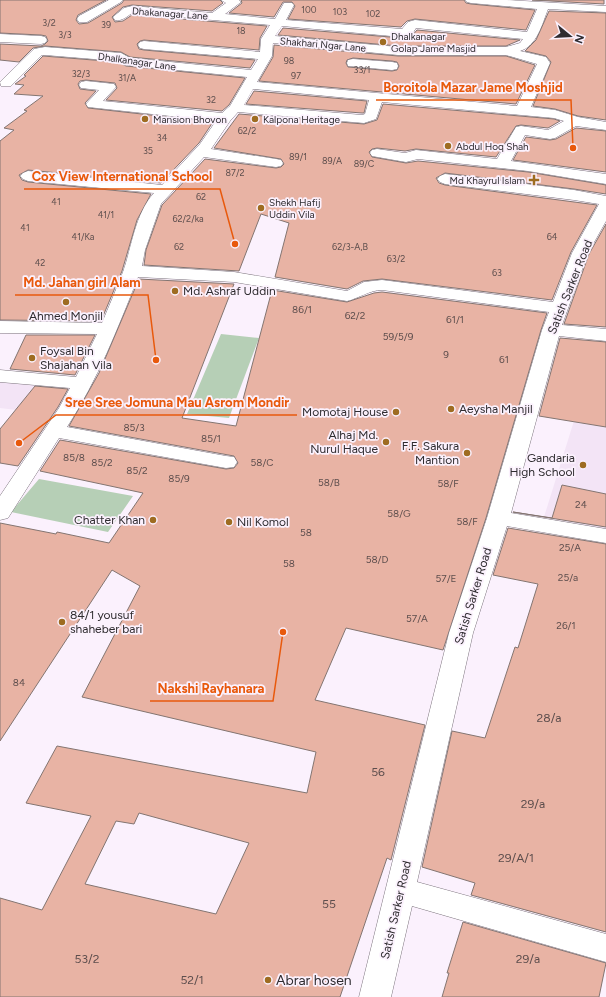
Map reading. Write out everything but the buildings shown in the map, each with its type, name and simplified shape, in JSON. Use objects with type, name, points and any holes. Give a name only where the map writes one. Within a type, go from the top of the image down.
[{"type":"street","points":[[83,19],[117,0]]},
{"type":"street","name":"Dhakanagar Lane","points":[[118,17],[132,9],[214,16],[235,2],[227,0]]},
{"type":"street","points":[[471,0],[606,9]]},
{"type":"street","points":[[0,513],[70,408],[99,352],[132,271],[137,250],[154,203],[200,152],[223,121],[235,108],[266,56],[268,39],[289,2]]},
{"type":"street","name":"Shakhari Ngar Lane","points":[[268,39],[398,51],[506,51],[524,46],[531,36],[544,5]]},
{"type":"street","points":[[214,16],[402,33],[407,33],[412,25],[415,24],[531,36]]},
{"type":"street","points":[[0,38],[41,40]]},
{"type":"street","name":"Dhalkanagar Lane","points":[[144,45],[266,56]]},
{"type":"street","points":[[356,48],[347,62],[392,66]]},
{"type":"street","name":"Dhalkanagar Lane","points":[[6,83],[38,52],[45,51],[121,57],[126,62],[377,97],[522,111],[560,113],[574,121],[606,126]]},
{"type":"street","points":[[506,51],[541,60],[544,63],[522,111]]},
{"type":"street","points":[[86,85],[109,87],[93,104],[223,121]]},
{"type":"street","points":[[235,108],[364,119],[370,118],[377,97]]},
{"type":"street","points":[[502,164],[520,130],[550,135],[574,121]]},
{"type":"street","points":[[200,152],[276,162]]},
{"type":"street","points":[[377,153],[406,158],[416,154],[502,164],[606,179]]},
{"type":"street","points":[[28,176],[166,190]]},
{"type":"street","points":[[445,179],[574,195],[606,201]]},
{"type":"street","name":"Satish Sarker Road","points":[[375,997],[461,633],[498,518],[556,319],[580,253],[606,206]]},
{"type":"street","points":[[132,271],[234,277],[347,296],[353,295],[367,286],[382,285],[556,319],[606,335]]},
{"type":"street","points":[[0,327],[107,330]]},
{"type":"street","points":[[0,376],[83,383]]},
{"type":"street","points":[[54,431],[226,462]]},
{"type":"street","points":[[498,518],[606,536]]},
{"type":"street","points":[[401,890],[606,948]]},
{"type":"shaded area","points":[[0,380],[75,385],[58,415],[0,408]]},
{"type":"shaded area","name":"Gandaria High School","points":[[578,408],[606,413],[606,529],[544,517]]},
{"type":"green space","points":[[221,334],[259,338],[229,418],[187,414]]},
{"type":"green space","points":[[39,479],[133,496],[108,532],[11,512]]},
{"type":"place","name":"Dhalkanagar Golap Jame Masjid","points":[[383,42]]},
{"type":"place","name":"Mansion Bhovon","points":[[145,119]]},
{"type":"place","name":"Kalpona Heritage","points":[[255,119]]},
{"type":"place","name":"Abdul Hoq Shah","points":[[448,146]]},
{"type":"place","name":"Boroitola Mazar Jame Moshjid","points":[[573,148]]},
{"type":"place","name":"Md Khayrul Islam","points":[[534,180]]},
{"type":"place","name":"Shekh Hafij Uddin Vila","points":[[261,208]]},
{"type":"place","name":"Cox View International School","points":[[235,244]]},
{"type":"place","name":"Md. Ashraf Uddin","points":[[175,291]]},
{"type":"place","name":"Ahmed Monjil","points":[[66,302]]},
{"type":"place","name":"Foysal Bin Shajahan Vila","points":[[32,358]]},
{"type":"place","name":"Md. Jahan girl Alam","points":[[156,360]]},
{"type":"place","name":"Aeysha Manjil","points":[[451,409]]},
{"type":"place","name":"Momotaj House","points":[[396,412]]},
{"type":"place","name":"Alhaj Md. Nurul Haque","points":[[386,442]]},
{"type":"place","name":"Sree Sree Jomuna Mau Asrom Mondir","points":[[19,443]]},
{"type":"place","name":"F.F. Sakura Mantion","points":[[467,453]]},
{"type":"place","name":"Gandaria High School","points":[[583,465]]},
{"type":"place","name":"Chatter Khan","points":[[153,520]]},
{"type":"place","name":"Nil Komol","points":[[229,522]]},
{"type":"place","name":"84/1 yousuf shaheber bari","points":[[62,622]]},
{"type":"place","name":"Nakshi Rayhanara","points":[[283,632]]},
{"type":"place","name":"Abrar hosen","points":[[268,980]]}]
